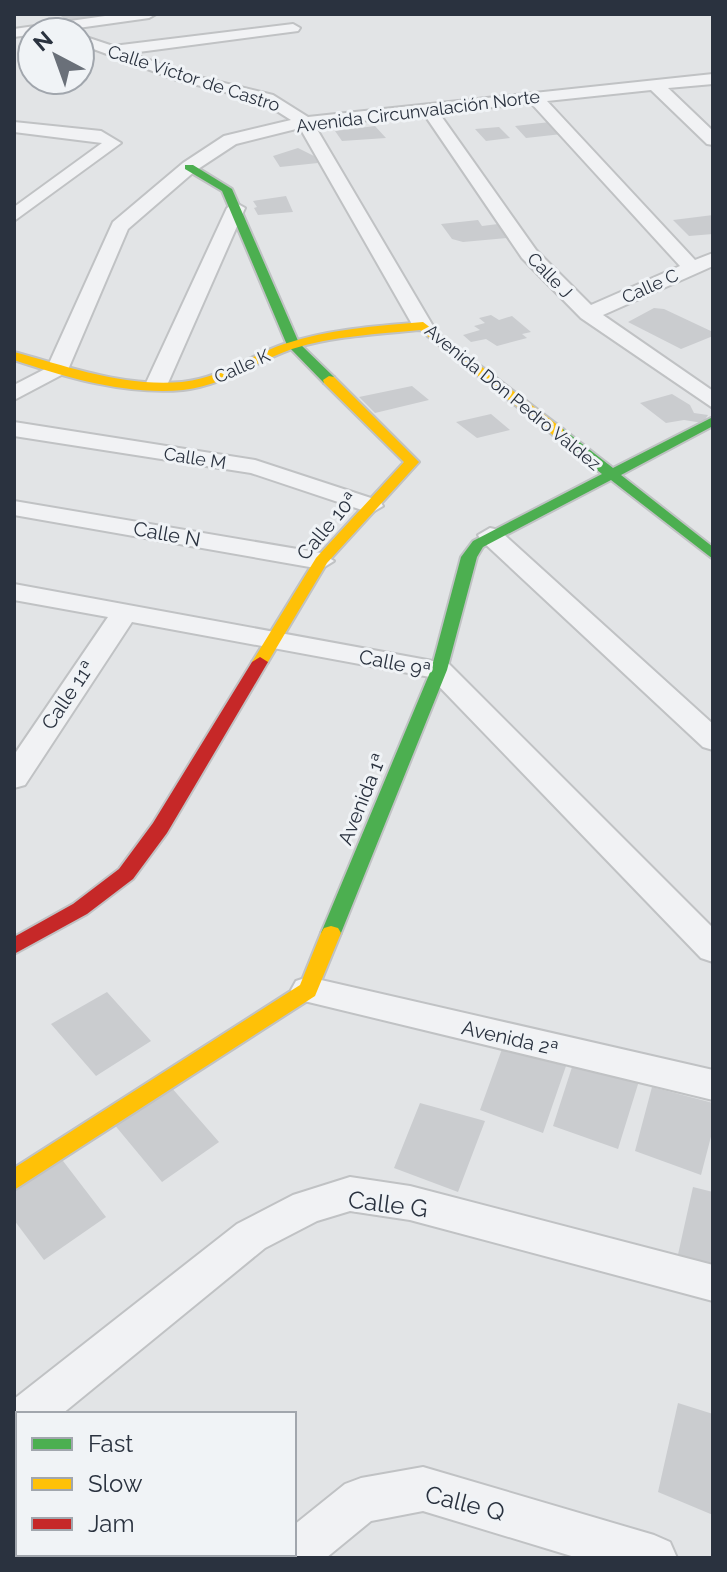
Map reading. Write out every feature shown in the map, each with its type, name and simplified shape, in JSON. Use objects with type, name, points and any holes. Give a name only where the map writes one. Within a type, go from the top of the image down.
[{"type":"street","points":[[96,22],[149,14]]},
{"type":"street","points":[[110,52],[293,28]]},
{"type":"street","name":"Calle Víctor de Castro","points":[[96,46],[182,77],[267,98],[305,122]]},
{"type":"street","name":"Avenida Circunvalación Norte","points":[[56,372],[120,226],[189,167],[230,140],[305,122],[713,79]]},
{"type":"street","points":[[655,85],[713,140]]},
{"type":"street","points":[[535,98],[691,267]]},
{"type":"street","name":"Calle J","points":[[428,109],[529,254],[588,314],[713,401]]},
{"type":"street","name":"Avenida Don Pedro Valdez","points":[[305,122],[423,326],[713,554]]},
{"type":"street","points":[[14,127],[101,136],[113,143],[14,216]]},
{"type":"street","name":"Calle 10ª","points":[[14,946],[80,909],[126,874],[160,828],[321,561],[412,462],[293,345],[227,189],[189,167]]},
{"type":"street","points":[[157,383],[236,208]]},
{"type":"street","name":"Calle C","points":[[588,314],[713,259]]},
{"type":"street","name":"Calle K","points":[[14,356],[56,372],[157,383],[208,382],[258,357],[293,345],[356,332],[423,326]]},
{"type":"street","points":[[14,393],[56,372]]},
{"type":"street","name":"Avenida 1ª","points":[[308,990],[439,670],[469,557],[490,535],[713,421]]},
{"type":"street","name":"Calle M","points":[[14,429],[255,467],[371,506]]},
{"type":"street","name":"Calle N","points":[[14,508],[321,561]]},
{"type":"street","points":[[490,535],[713,740]]},
{"type":"street","name":"Calle 9ª","points":[[14,592],[439,670],[713,949]]},
{"type":"street","name":"Calle 11ª","points":[[14,778],[124,613]]},
{"type":"street","points":[[14,1180],[308,990]]},
{"type":"street","name":"Avenida 2ª","points":[[308,990],[713,1085]]},
{"type":"street","name":"Calle G","points":[[31,1412],[251,1236],[307,1207],[350,1194],[410,1203],[713,1283]]},
{"type":"street","name":"Calle Q","points":[[296,1553],[361,1500],[423,1489],[588,1548],[654,1558]]},
{"type":"building","points":[[58,14],[102,14],[105,17],[96,18]]},
{"type":"building","points":[[550,122],[562,134],[526,138],[515,126]]},
{"type":"building","points":[[375,126],[386,138],[342,141],[335,131]]},
{"type":"building","points":[[499,127],[510,138],[486,141],[475,129]]},
{"type":"building","points":[[298,148],[314,156],[318,163],[280,167],[273,156]]},
{"type":"building","points":[[286,196],[293,212],[258,215],[254,208],[257,207],[253,201]]},
{"type":"building","points":[[713,215],[713,234],[689,236],[673,220]]},
{"type":"building","points":[[478,220],[482,226],[498,224],[507,238],[463,242],[452,239],[441,224]]},
{"type":"building","points":[[654,308],[664,309],[713,332],[713,336],[681,349],[628,322]]},
{"type":"building","points":[[491,315],[499,320],[512,316],[531,332],[522,334],[527,338],[497,346],[486,339],[471,342],[463,335],[480,330],[474,326],[485,323],[479,318]]},
{"type":"building","points":[[412,386],[429,400],[375,413],[359,397]]},
{"type":"building","points":[[672,394],[690,405],[694,413],[708,415],[703,423],[684,420],[666,423],[640,403]]},
{"type":"building","points":[[491,414],[510,430],[477,438],[456,422]]},
{"type":"building","points":[[107,992],[151,1041],[96,1076],[51,1024]]},
{"type":"building","points":[[502,1049],[566,1066],[543,1133],[480,1110]]},
{"type":"building","points":[[573,1064],[639,1081],[618,1149],[553,1126]]},
{"type":"building","points":[[171,1087],[219,1142],[162,1182],[113,1123]]},
{"type":"building","points":[[652,1087],[713,1103],[713,1129],[701,1175],[635,1151]]},
{"type":"building","points":[[420,1103],[485,1121],[458,1192],[394,1168]]},
{"type":"building","points":[[60,1157],[106,1217],[44,1260],[14,1220],[14,1186]]},
{"type":"building","points":[[693,1187],[713,1192],[713,1272],[677,1259]]},
{"type":"building","points":[[678,1403],[713,1414],[713,1515],[658,1492]]},
{"type":"traffic: fast","points":[[189,167],[227,189],[293,345],[329,380]]},
{"type":"traffic: fast","points":[[331,933],[439,670],[469,557],[478,544],[713,421]]},
{"type":"traffic: fast","points":[[558,432],[713,554]]},
{"type":"traffic: slow","points":[[14,356],[109,382],[183,386],[217,379],[306,341],[356,332],[423,326],[558,432]]},
{"type":"traffic: slow","points":[[260,662],[321,561],[412,462],[329,380]]},
{"type":"traffic: slow","points":[[14,1180],[308,990],[331,933]]},
{"type":"traffic: jam","points":[[14,946],[80,909],[126,874],[160,828],[260,662]]}]
